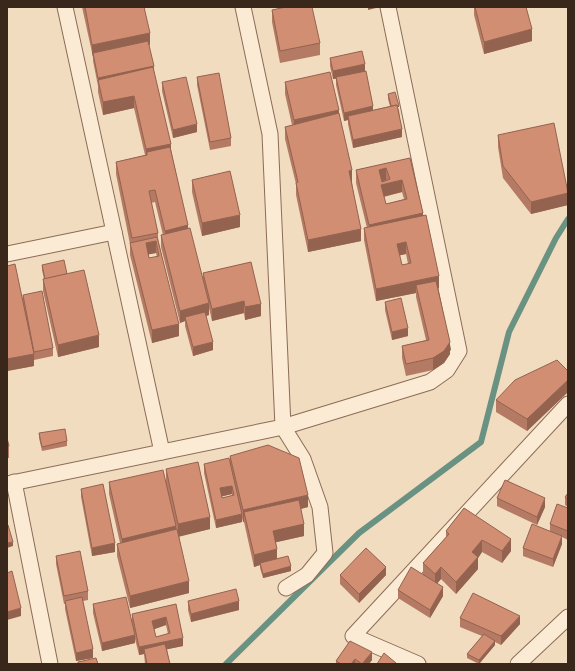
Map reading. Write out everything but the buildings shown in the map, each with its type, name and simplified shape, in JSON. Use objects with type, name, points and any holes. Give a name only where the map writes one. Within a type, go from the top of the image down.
[{"type":"street","points":[[65,7],[162,452]]},
{"type":"street","points":[[243,7],[270,134],[283,426],[303,459],[320,507],[325,553],[307,575],[286,588]]},
{"type":"street","points":[[50,664],[11,483],[283,426],[430,382],[447,370],[459,351],[388,7]]},
{"type":"street","points":[[7,254],[114,232]]},
{"type":"street","points":[[418,664],[353,636],[568,404]]},
{"type":"street","points":[[518,664],[568,617]]},
{"type":"waterway","points":[[226,664],[359,533],[481,442],[509,332],[556,238],[568,219]]}]
